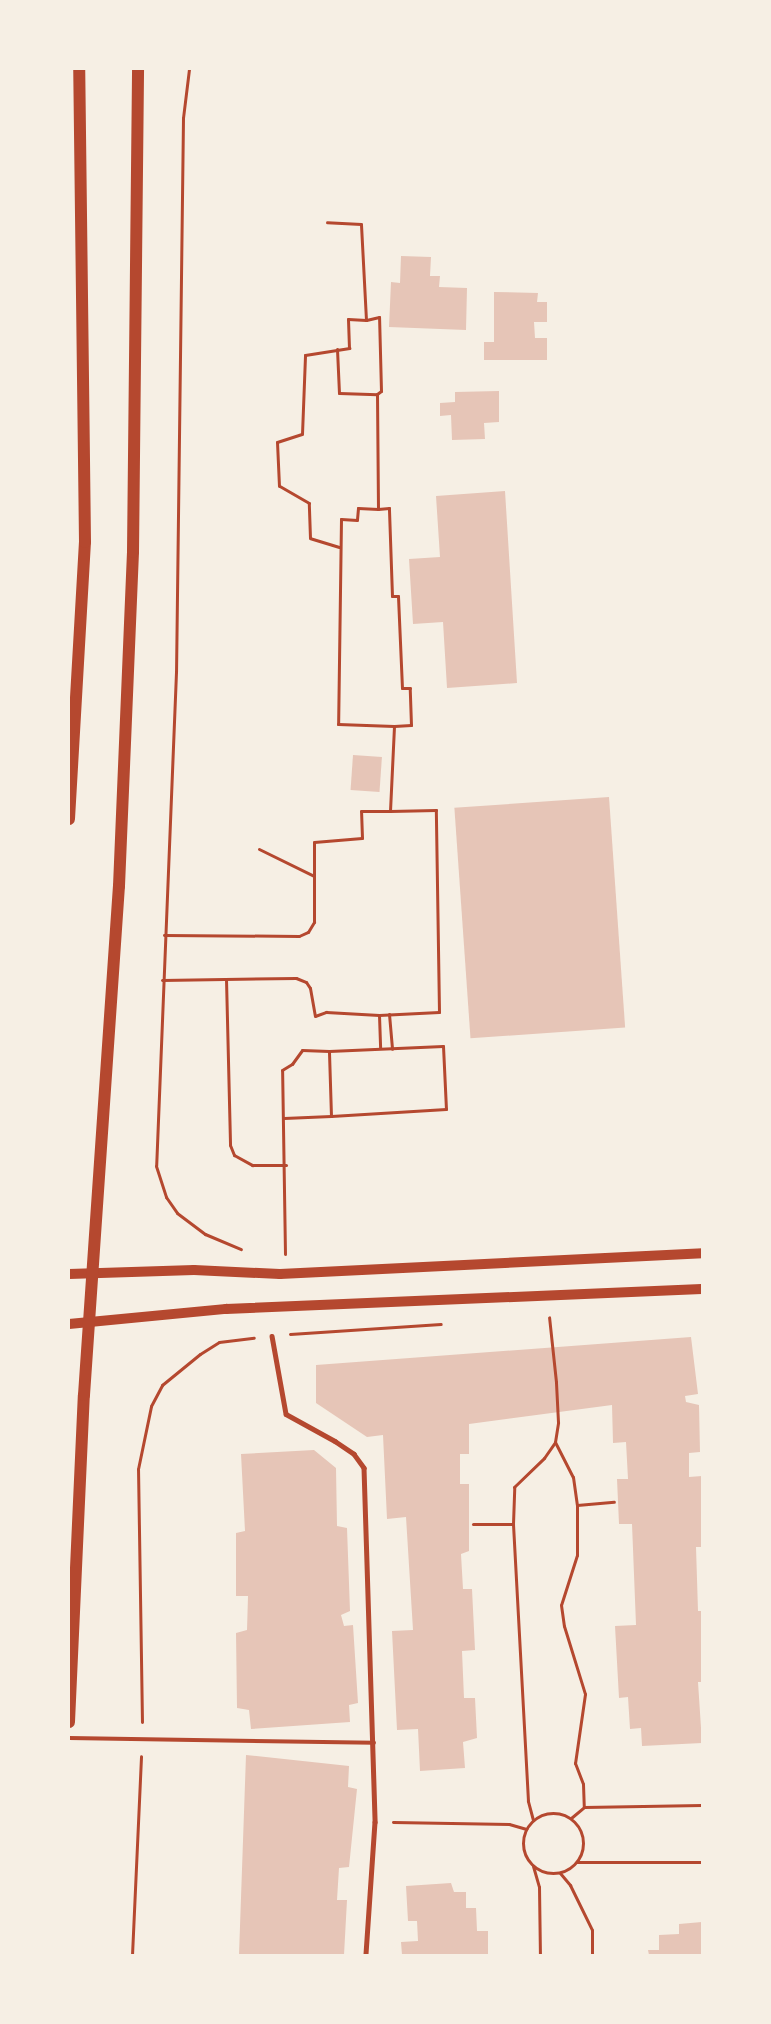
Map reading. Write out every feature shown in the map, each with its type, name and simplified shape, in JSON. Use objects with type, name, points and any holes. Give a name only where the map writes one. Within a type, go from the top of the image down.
[{"type":"main road","points":[[69,819],[85,542],[79,69]]},
{"type":"main road","points":[[69,1722],[89,1323],[119,886],[133,552],[138,69]]},
{"type":"main road","points":[[69,1274],[194,1270],[280,1274],[702,1253]]},
{"type":"main road","points":[[69,1324],[226,1310],[702,1289]]},
{"type":"street","points":[[272,1336],[286,1414],[336,1441],[354,1454],[364,1468],[375,1822],[366,1955]]},
{"type":"lane","points":[[69,1738],[374,1743]]},
{"type":"path","points":[[189,69],[183,118],[176,672],[162,980],[156,1166],[160,1180],[177,1213],[188,1224],[219,1241],[249,1251]]},
{"type":"path","points":[[327,222],[361,224],[366,320]]},
{"type":"path","points":[[339,547],[310,538],[309,503],[279,486],[277,442],[302,434],[304,355],[350,348],[348,319],[366,320],[379,317],[381,391],[377,394],[378,509]]},
{"type":"path","points":[[337,349],[339,393],[377,394]]},
{"type":"path","points":[[358,508],[378,509],[389,508],[392,596],[398,596],[402,688],[410,688],[410,725],[338,724],[339,547],[341,519],[357,520],[358,508]]},
{"type":"path","points":[[390,812],[394,726]]},
{"type":"path","points":[[162,980],[296,978],[306,982],[310,988],[315,1016],[326,1012],[379,1015],[439,1012],[436,810],[390,812],[361,810],[362,838],[314,842],[314,922],[308,932],[299,936],[164,935]]},
{"type":"path","points":[[258,849],[314,876]]},
{"type":"path","points":[[226,979],[230,1145],[234,1155],[252,1165],[286,1165]]},
{"type":"path","points":[[389,1014],[392,1048]]},
{"type":"path","points":[[379,1015],[380,1048]]},
{"type":"path","points":[[276,1257],[285,1259],[286,1165],[284,1118],[282,1070],[292,1064],[302,1050],[329,1051],[443,1046],[446,1109],[284,1118]]},
{"type":"path","points":[[329,1051],[331,1116]]},
{"type":"path","points":[[533,1820],[528,1801],[513,1524],[514,1487],[544,1458],[555,1442],[558,1422],[549,1316]]},
{"type":"path","points":[[539,1317],[558,1316]]},
{"type":"path","points":[[132,1955],[142,1738],[138,1469],[151,1406],[162,1385],[179,1368],[220,1342],[272,1336],[450,1323]]},
{"type":"path","points":[[555,1442],[573,1477],[577,1505],[577,1555],[561,1605],[564,1626],[585,1694],[575,1763],[583,1784],[584,1807]]},
{"type":"path","points":[[577,1505],[614,1502]]},
{"type":"path","points":[[474,1524],[513,1524]]},
{"type":"path","points":[[571,1818],[584,1807],[702,1805]]},
{"type":"path","points":[[533,1865],[541,1871],[560,1873],[576,1862],[582,1854],[583,1840],[578,1825],[571,1818],[551,1812],[533,1820],[526,1829],[523,1849],[533,1865],[539,1887],[540,1955]]},
{"type":"path","points":[[375,1822],[509,1824],[526,1829]]},
{"type":"path","points":[[576,1862],[702,1862]]},
{"type":"path","points":[[560,1873],[570,1885],[592,1930],[592,1955]]},
{"type":"building","points":[[401,256],[431,257],[430,276],[440,276],[439,287],[467,288],[466,330],[389,327],[391,282],[400,283]]},
{"type":"building","points":[[494,292],[538,293],[537,302],[547,302],[547,322],[534,322],[535,338],[547,338],[547,360],[484,360],[484,342],[494,342]]},
{"type":"building","points":[[499,391],[499,422],[484,423],[485,439],[452,440],[451,415],[440,416],[440,403],[455,402],[455,392]]},
{"type":"building","points":[[505,491],[517,683],[447,688],[443,622],[413,624],[409,559],[440,557],[436,496]]},
{"type":"building","points":[[353,755],[382,757],[379,792],[351,790]]},
{"type":"building","points":[[609,797],[625,1027],[470,1038],[454,808]]},
{"type":"building","points":[[691,1337],[698,1394],[685,1396],[686,1402],[699,1405],[700,1452],[689,1453],[689,1477],[702,1476],[702,1547],[696,1547],[698,1611],[702,1611],[702,1682],[698,1682],[702,1743],[642,1746],[641,1728],[630,1729],[628,1697],[619,1698],[615,1626],[636,1625],[632,1524],[619,1524],[617,1479],[628,1479],[626,1442],[613,1443],[612,1405],[469,1424],[469,1454],[460,1454],[460,1484],[469,1484],[469,1551],[461,1554],[463,1589],[472,1589],[475,1650],[462,1651],[464,1698],[475,1698],[477,1738],[463,1742],[465,1768],[420,1771],[418,1729],[397,1730],[392,1631],[413,1630],[406,1517],[387,1519],[383,1435],[367,1437],[316,1403],[316,1365]]},
{"type":"building","points":[[314,1450],[336,1468],[337,1526],[347,1528],[350,1611],[341,1615],[344,1626],[353,1625],[358,1703],[349,1705],[350,1722],[251,1729],[249,1710],[237,1708],[236,1633],[247,1630],[248,1596],[236,1596],[236,1533],[245,1531],[241,1454]]},
{"type":"building","points":[[246,1755],[349,1766],[348,1787],[357,1789],[349,1867],[339,1868],[337,1900],[347,1900],[344,1955],[239,1955]]},
{"type":"building","points":[[451,1883],[454,1892],[466,1892],[466,1908],[476,1908],[477,1931],[488,1931],[488,1955],[402,1955],[401,1942],[418,1941],[417,1921],[408,1921],[406,1886]]},
{"type":"building","points":[[702,1922],[702,1955],[649,1955],[648,1950],[659,1950],[659,1935],[679,1934],[679,1924]]}]
